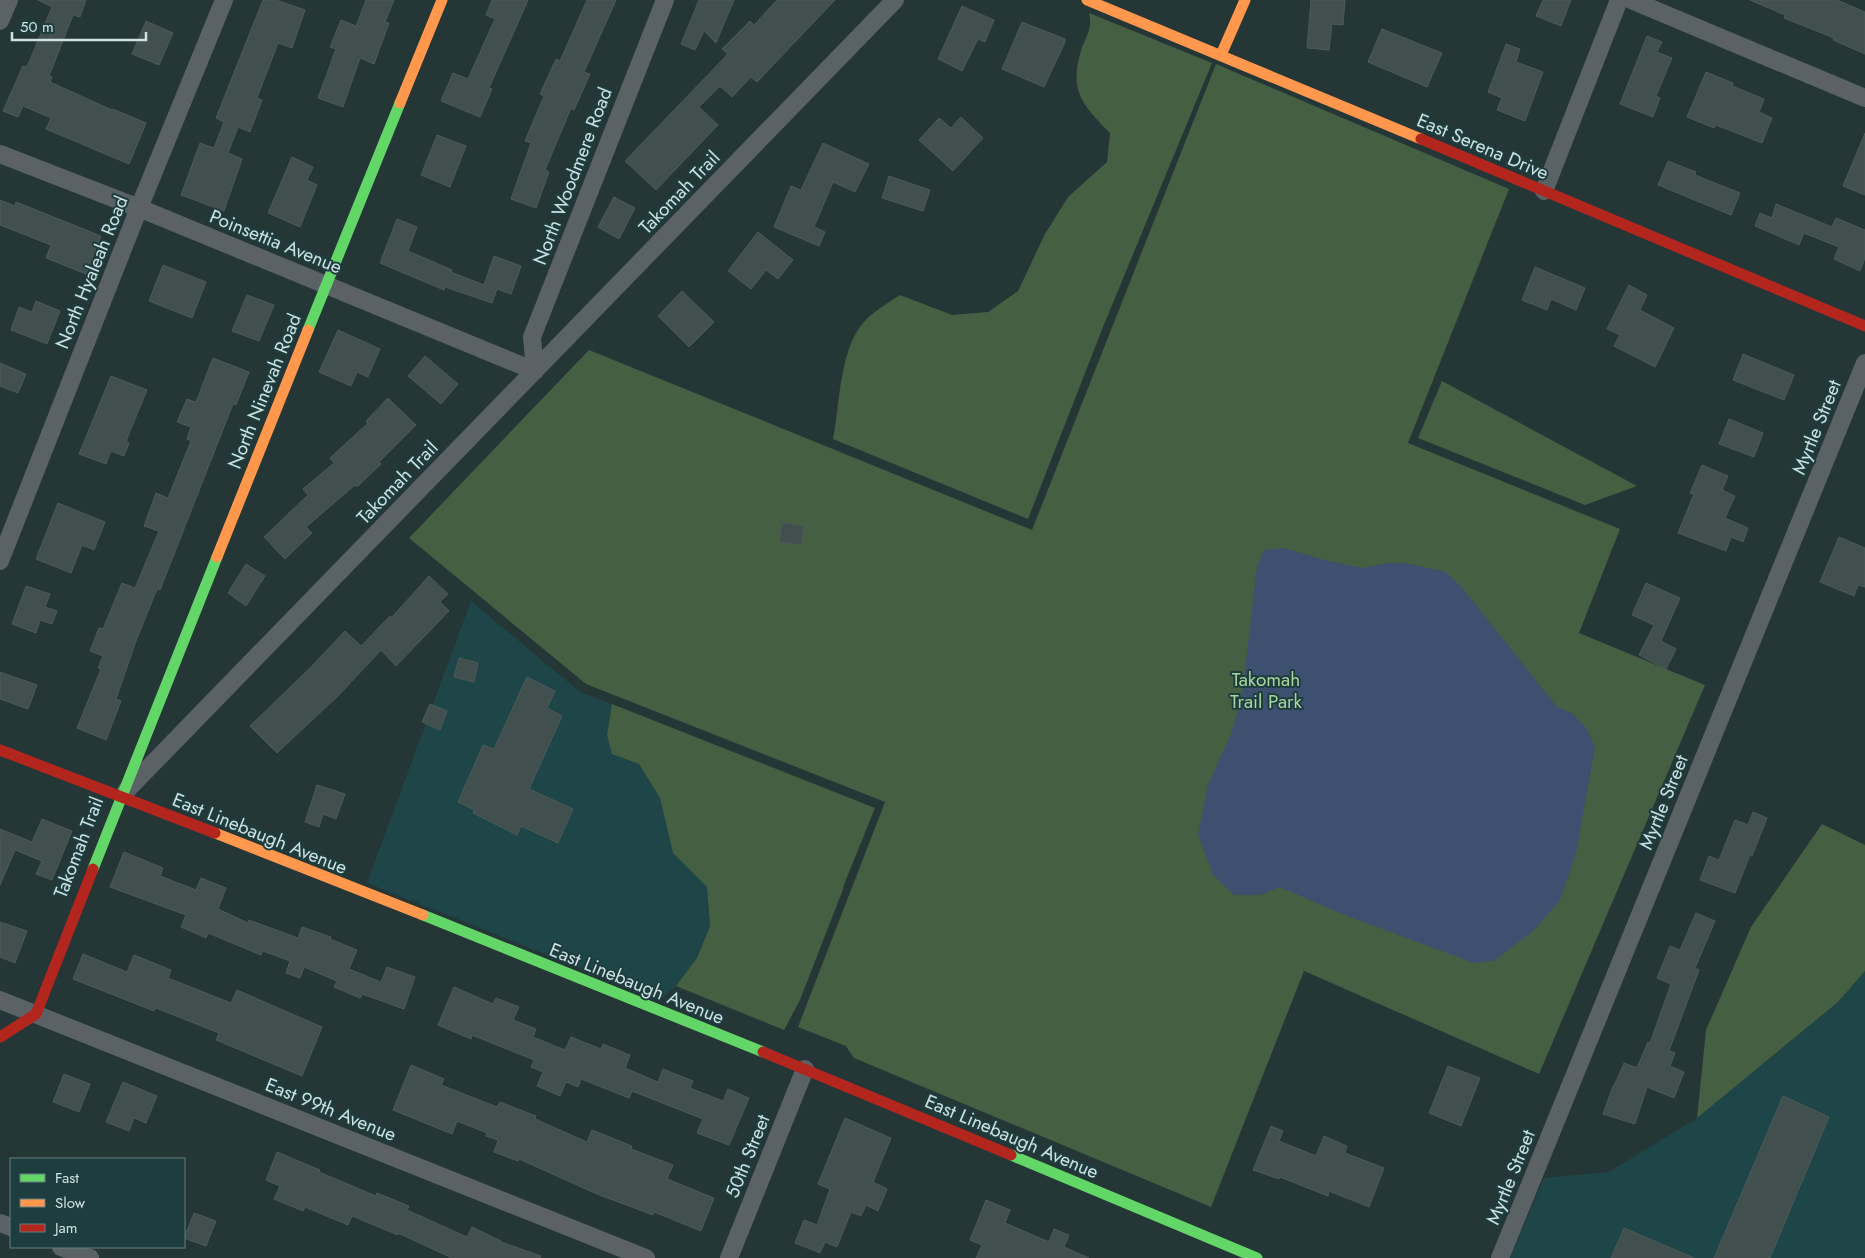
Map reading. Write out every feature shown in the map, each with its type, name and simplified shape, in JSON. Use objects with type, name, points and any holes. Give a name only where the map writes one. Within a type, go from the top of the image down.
[{"type":"street","points":[[0,21],[8,0]]},
{"type":"street","name":"North Hyaleah Road","points":[[0,561],[138,208],[224,0]]},
{"type":"street","name":"North Ninevah Road","points":[[121,796],[442,0]]},
{"type":"street","name":"North Woodmere Road","points":[[535,371],[532,336],[665,0]]},
{"type":"street","name":"Takomah Trail","points":[[36,1014],[121,796],[895,0]]},
{"type":"street","name":"East Serena Drive","points":[[1086,0],[1865,326]]},
{"type":"street","points":[[1221,55],[1245,0]]},
{"type":"street","points":[[1544,191],[1620,0]]},
{"type":"street","points":[[1631,0],[1865,98]]},
{"type":"street","name":"Poinsettia Avenue","points":[[0,154],[138,208],[535,371]]},
{"type":"street","name":"Myrtle Street","points":[[1500,1258],[1865,363]]},
{"type":"street","name":"East Linebaugh Avenue","points":[[0,750],[121,796],[805,1069],[1257,1258]]},
{"type":"street","name":"East 99th Avenue","points":[[0,1000],[646,1258]]},
{"type":"street","points":[[0,1037],[36,1014]]},
{"type":"street","name":"50th Street","points":[[729,1258],[805,1069]]},
{"type":"street","points":[[64,1248],[90,1258]]},
{"type":"shaded area","points":[[1284,548],[1328,561],[1364,568],[1386,563],[1405,563],[1446,572],[1463,589],[1557,707],[1572,713],[1587,729],[1595,747],[1576,853],[1560,900],[1533,931],[1494,961],[1474,963],[1342,914],[1280,887],[1259,895],[1234,895],[1213,875],[1198,834],[1208,785],[1231,734],[1242,696],[1257,567],[1264,550]]},
{"type":"shaded area","points":[[471,601],[580,692],[612,704],[607,735],[639,764],[660,798],[673,853],[707,887],[710,926],[697,958],[676,986],[660,1000],[367,883]]},
{"type":"shaded area","points":[[1865,971],[1865,1258],[1510,1258],[1544,1178],[1609,1172],[1697,1118],[1838,1002]]},
{"type":"green space","points":[[1089,13],[1212,63],[1103,327],[1028,519],[833,439],[845,363],[849,348],[863,323],[880,308],[900,295],[952,315],[988,312],[1018,291],[1045,234],[1068,197],[1107,162],[1110,133],[1087,107],[1078,89],[1077,68],[1089,30]]},
{"type":"green space","name":"Takomah Trail Park","points":[[1216,64],[1509,189],[1408,443],[1620,529],[1579,633],[1705,685],[1539,1074],[1304,971],[1211,1207],[854,1058],[846,1046],[798,1027],[885,802],[586,684],[409,538],[589,350],[1032,530]]},
{"type":"green space","points":[[1442,381],[1637,486],[1585,505],[1418,438]]},
{"type":"green space","points":[[612,704],[875,808],[800,1000],[784,1030],[676,986],[697,958],[710,926],[707,887],[673,853],[660,798],[639,764],[612,754],[607,735]]},
{"type":"green space","points":[[1822,824],[1865,845],[1865,971],[1838,1002],[1697,1118],[1706,1030],[1751,927]]},
{"type":"building","points":[[38,0],[86,0],[80,17],[73,15],[49,76],[52,77],[50,82],[146,123],[129,164],[46,129],[51,118],[23,106],[18,117],[3,111],[23,66],[27,67],[52,7]]},
{"type":"building","points":[[263,0],[276,0],[305,10],[292,48],[278,43],[257,98],[262,100],[250,132],[238,127],[228,153],[242,159],[224,211],[181,195],[200,143],[214,148],[224,122],[216,118]]},
{"type":"building","points":[[366,0],[394,0],[385,22],[389,23],[374,64],[360,58],[343,107],[318,98],[336,49],[330,47],[341,20],[356,26]]},
{"type":"building","points":[[492,0],[528,0],[489,88],[492,89],[480,117],[441,101],[453,73],[468,79],[495,19],[486,15]]},
{"type":"building","points":[[587,0],[616,0],[584,72],[590,74],[574,110],[571,108],[545,170],[549,172],[536,208],[511,199],[531,143],[525,141],[544,96],[540,94],[556,59],[560,61]]},
{"type":"building","points":[[699,0],[734,0],[716,43],[704,31],[695,50],[681,44]]},
{"type":"building","points":[[777,0],[835,0],[757,82],[751,77],[732,97],[720,86],[699,107],[718,125],[656,190],[625,161],[728,54],[722,49],[750,21],[754,25]]},
{"type":"building","points":[[1311,0],[1345,0],[1343,25],[1332,24],[1329,50],[1307,48]]},
{"type":"building","points":[[1543,0],[1571,0],[1561,26],[1536,16]]},
{"type":"building","points":[[1750,0],[1837,0],[1865,12],[1865,54],[1833,40],[1834,38],[1784,18],[1785,15]]},
{"type":"building","points":[[962,6],[994,20],[985,42],[978,39],[962,71],[938,59]]},
{"type":"building","points":[[146,21],[173,33],[159,65],[132,54]]},
{"type":"building","points":[[1022,22],[1065,39],[1044,87],[1002,69]]},
{"type":"building","points":[[1382,29],[1442,53],[1427,87],[1368,62]]},
{"type":"building","points":[[1647,36],[1662,42],[1657,52],[1672,58],[1656,96],[1660,98],[1653,117],[1620,104]]},
{"type":"building","points":[[1506,44],[1520,49],[1516,62],[1543,72],[1525,121],[1497,110],[1502,98],[1488,92]]},
{"type":"building","points":[[1706,72],[1733,83],[1732,86],[1764,99],[1759,112],[1772,118],[1762,143],[1716,125],[1714,128],[1687,117]]},
{"type":"building","points":[[961,117],[983,138],[953,171],[919,140],[939,118],[951,128]]},
{"type":"building","points":[[1865,133],[1865,195],[1843,186]]},
{"type":"building","points":[[437,135],[466,146],[450,187],[421,175]]},
{"type":"building","points":[[823,143],[869,164],[855,192],[833,182],[814,227],[825,232],[819,246],[774,227],[791,186],[801,190]]},
{"type":"building","points":[[292,157],[313,167],[307,180],[317,185],[300,227],[268,213]]},
{"type":"building","points":[[1668,161],[1696,172],[1695,175],[1740,193],[1731,215],[1658,185]]},
{"type":"building","points":[[889,176],[930,190],[923,211],[882,198]]},
{"type":"building","points":[[614,197],[635,208],[619,239],[598,227]]},
{"type":"building","points":[[0,200],[15,206],[16,202],[101,236],[86,274],[46,258],[51,245],[0,225]]},
{"type":"building","points":[[1776,204],[1832,227],[1836,218],[1865,230],[1865,258],[1860,271],[1834,259],[1839,247],[1804,233],[1799,245],[1755,226],[1760,213],[1772,218]]},
{"type":"building","points":[[397,219],[417,227],[408,251],[452,270],[451,272],[484,285],[494,256],[521,266],[511,294],[497,289],[492,303],[445,287],[444,290],[380,263]]},
{"type":"building","points":[[758,232],[793,260],[778,279],[766,270],[751,289],[728,271]]},
{"type":"building","points":[[163,265],[206,282],[192,318],[149,301]]},
{"type":"building","points":[[1535,267],[1585,288],[1576,310],[1551,299],[1547,310],[1522,300]]},
{"type":"building","points":[[1629,285],[1647,295],[1640,310],[1674,328],[1655,367],[1614,346],[1620,335],[1607,329]]},
{"type":"building","points":[[682,291],[714,322],[689,347],[658,316]]},
{"type":"building","points":[[247,295],[274,305],[259,341],[232,331]]},
{"type":"building","points":[[36,301],[60,311],[47,344],[11,330],[19,307],[32,312]]},
{"type":"building","points":[[338,330],[380,349],[368,377],[357,372],[351,386],[319,372]]},
{"type":"building","points":[[1743,354],[1794,375],[1784,400],[1733,380]]},
{"type":"building","points":[[425,356],[458,384],[441,404],[408,376]]},
{"type":"building","points":[[213,358],[249,372],[236,405],[233,404],[160,590],[157,589],[136,641],[116,699],[121,701],[106,740],[77,728],[101,669],[98,668],[103,656],[90,651],[99,628],[103,629],[122,583],[135,588],[159,531],[144,526],[156,493],[168,498],[191,441],[187,439],[191,427],[177,422],[187,399],[196,402]]},
{"type":"building","points":[[0,363],[26,374],[18,393],[0,386]]},
{"type":"building","points":[[111,376],[147,390],[126,441],[129,443],[124,456],[111,451],[106,464],[79,454]]},
{"type":"building","points":[[388,398],[416,425],[379,462],[381,464],[357,487],[355,485],[306,527],[312,533],[285,559],[264,537],[308,495],[303,489],[334,463],[330,458],[368,423],[366,421]]},
{"type":"building","points":[[1729,419],[1763,433],[1754,457],[1719,444]]},
{"type":"building","points":[[1702,465],[1728,476],[1722,490],[1735,496],[1725,518],[1748,528],[1743,542],[1731,537],[1726,551],[1678,533],[1694,494],[1690,493]]},
{"type":"building","points":[[58,503],[105,522],[94,550],[82,545],[71,573],[36,559]]},
{"type":"building","points":[[782,522],[804,526],[801,545],[779,542]]},
{"type":"building","points":[[1839,537],[1865,548],[1865,587],[1858,585],[1854,596],[1820,582]]},
{"type":"building","points":[[246,564],[265,576],[246,606],[228,593]]},
{"type":"building","points":[[429,576],[448,594],[440,602],[449,611],[396,666],[381,650],[340,694],[277,753],[250,726],[345,631],[361,646],[390,616],[392,617]]},
{"type":"building","points":[[1646,583],[1680,598],[1661,641],[1676,649],[1666,669],[1639,655],[1654,625],[1632,615]]},
{"type":"building","points":[[26,586],[50,594],[45,607],[57,611],[52,624],[40,620],[36,633],[12,624]]},
{"type":"building","points":[[459,658],[478,663],[474,682],[454,677]]},
{"type":"building","points":[[0,672],[37,685],[28,709],[0,699]]},
{"type":"building","points":[[527,677],[555,691],[547,708],[562,716],[529,789],[573,809],[558,843],[521,826],[517,835],[473,813],[475,810],[458,802],[483,745],[494,749]]},
{"type":"building","points":[[430,704],[447,711],[440,730],[422,722]]},
{"type":"building","points":[[317,785],[345,794],[336,819],[323,814],[319,827],[305,822]]},
{"type":"building","points":[[1753,812],[1767,818],[1735,893],[1700,880],[1709,856],[1719,860],[1735,820],[1748,825]]},
{"type":"building","points":[[42,819],[72,831],[52,880],[36,874],[42,861],[15,850],[0,885],[0,829],[32,842]]},
{"type":"building","points":[[124,852],[163,868],[160,876],[196,890],[201,878],[226,888],[218,909],[248,923],[249,920],[298,938],[302,927],[331,937],[330,939],[357,950],[349,969],[381,982],[387,967],[415,977],[404,1009],[362,994],[360,998],[334,987],[337,981],[304,967],[300,978],[286,973],[290,961],[263,951],[261,955],[208,933],[206,938],[181,927],[186,915],[110,887]]},
{"type":"building","points":[[1696,913],[1715,921],[1695,968],[1699,970],[1669,1051],[1675,1053],[1670,1066],[1684,1072],[1674,1098],[1647,1087],[1635,1124],[1603,1114],[1624,1063],[1637,1068],[1648,1042],[1650,1043],[1671,984],[1657,978],[1670,946],[1680,950]]},
{"type":"building","points":[[0,922],[27,931],[15,963],[0,957]]},
{"type":"building","points":[[83,954],[127,972],[134,955],[171,970],[168,978],[231,1003],[237,990],[322,1027],[302,1076],[216,1040],[219,1033],[156,1008],[154,1011],[73,979]]},
{"type":"building","points":[[454,987],[493,1004],[496,998],[519,1007],[513,1020],[536,1029],[533,1037],[565,1050],[571,1037],[601,1049],[603,1044],[630,1055],[625,1068],[658,1082],[663,1069],[693,1081],[690,1088],[723,1101],[728,1089],[749,1098],[729,1145],[697,1133],[703,1119],[632,1091],[629,1098],[581,1079],[578,1087],[566,1082],[560,1096],[537,1086],[543,1072],[531,1067],[534,1060],[472,1035],[471,1039],[438,1025]]},
{"type":"building","points":[[411,1065],[444,1079],[441,1085],[497,1107],[500,1102],[536,1116],[535,1119],[587,1142],[592,1130],[632,1146],[631,1149],[673,1165],[667,1179],[714,1198],[701,1231],[654,1212],[653,1215],[597,1194],[519,1159],[518,1161],[494,1152],[498,1140],[486,1136],[487,1133],[457,1121],[452,1134],[393,1110]]},
{"type":"building","points":[[1448,1066],[1480,1078],[1461,1126],[1429,1113]]},
{"type":"building","points":[[64,1074],[90,1084],[79,1112],[53,1102]]},
{"type":"building","points":[[123,1082],[157,1096],[146,1123],[134,1118],[129,1131],[106,1122]]},
{"type":"building","points":[[1783,1096],[1829,1117],[1770,1258],[1714,1258]]},
{"type":"building","points":[[845,1118],[891,1138],[873,1182],[887,1189],[878,1211],[866,1205],[861,1216],[851,1212],[837,1247],[825,1242],[820,1253],[795,1243],[804,1220],[817,1225],[830,1189],[818,1184]]},
{"type":"building","points":[[1271,1126],[1283,1131],[1279,1141],[1316,1156],[1324,1136],[1347,1146],[1345,1153],[1384,1168],[1369,1207],[1329,1191],[1328,1196],[1280,1177],[1279,1179],[1253,1170]]},
{"type":"building","points":[[277,1152],[376,1196],[377,1193],[409,1206],[407,1210],[467,1237],[472,1227],[501,1242],[541,1256],[540,1258],[452,1258],[398,1233],[398,1235],[352,1216],[348,1225],[305,1207],[303,1211],[274,1199],[280,1186],[266,1180]]},
{"type":"building","points":[[986,1200],[1010,1210],[1005,1223],[1049,1242],[1054,1229],[1069,1235],[1064,1247],[1089,1258],[976,1258],[982,1245],[970,1240]]},
{"type":"building","points":[[194,1213],[216,1221],[206,1246],[185,1238]]},
{"type":"building","points":[[1624,1228],[1694,1258],[1611,1258]]},
{"type":"traffic: fast","points":[[308,330],[400,103]]},
{"type":"traffic: fast","points":[[93,869],[217,557]]},
{"type":"traffic: fast","points":[[423,915],[763,1052]]},
{"type":"traffic: fast","points":[[1011,1155],[1257,1258]]},
{"type":"traffic: slow","points":[[400,103],[442,0]]},
{"type":"traffic: slow","points":[[1087,0],[1421,139]]},
{"type":"traffic: slow","points":[[1221,55],[1245,0]]},
{"type":"traffic: slow","points":[[217,557],[308,330]]},
{"type":"traffic: slow","points":[[215,833],[423,915]]},
{"type":"traffic: jam","points":[[1421,139],[1865,326]]},
{"type":"traffic: jam","points":[[0,750],[215,833]]},
{"type":"traffic: jam","points":[[0,1037],[36,1014],[93,869]]},
{"type":"traffic: jam","points":[[763,1052],[1011,1155]]}]
